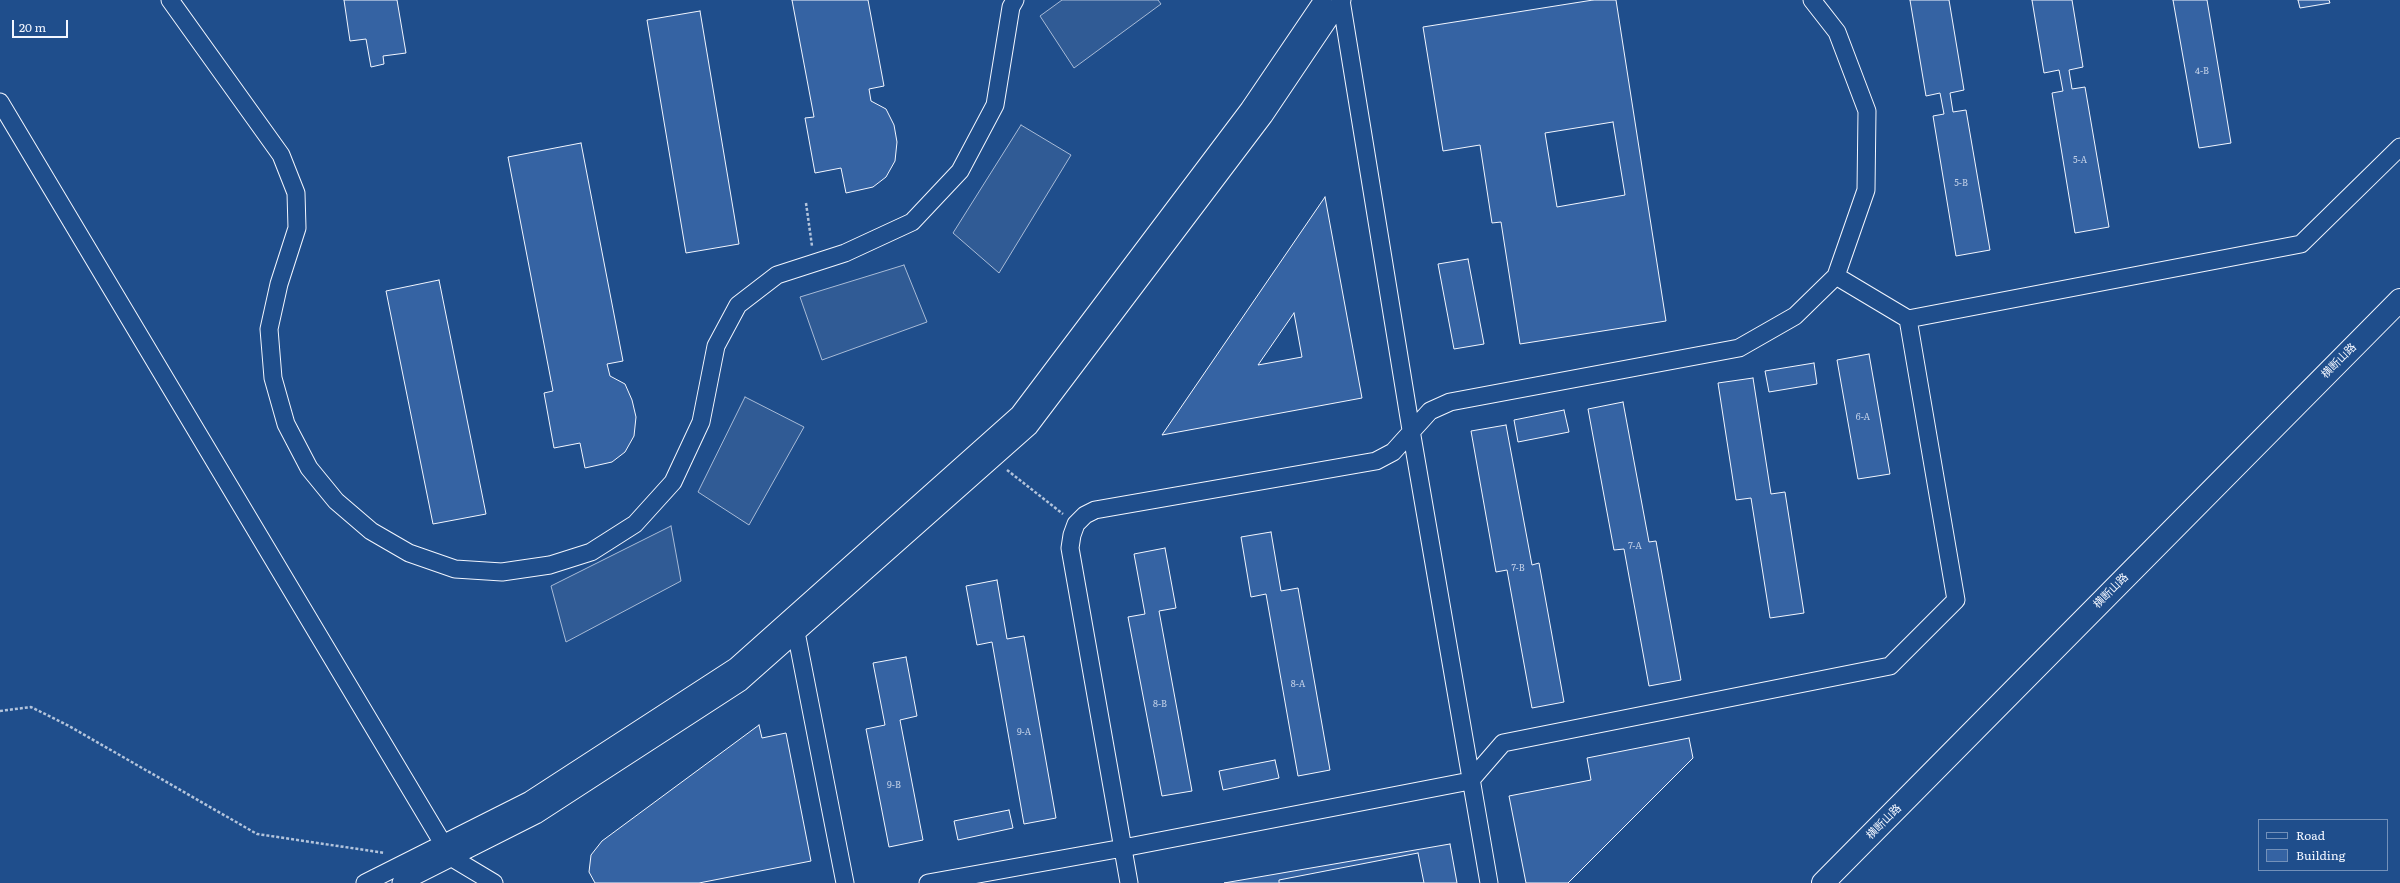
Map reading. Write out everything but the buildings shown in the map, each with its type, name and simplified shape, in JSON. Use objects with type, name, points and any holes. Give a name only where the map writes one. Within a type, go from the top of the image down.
[{"type":"main road","name":"横断山路","points":[[1823,883],[2400,300]]},
{"type":"street","points":[[170,0],[280,155],[296,193],[297,228],[279,284],[269,329],[273,378],[286,424],[309,468],[336,502],[371,531],[409,553],[455,568],[502,572],[550,564],[591,552],[635,524],[673,482],[700,422],[716,346],[738,304],[777,275],[845,253],[912,222],[960,171],[995,105],[1011,7],[1015,0]]},
{"type":"street","points":[[791,627],[1019,414],[1249,109],[1322,1],[1343,0]]},
{"type":"street","points":[[1343,0],[1411,430],[1470,781],[1489,883]]},
{"type":"street","points":[[401,883],[443,850],[530,800],[735,667],[791,627],[993,459],[1028,427],[1264,116],[1343,0]]},
{"type":"street","points":[[1129,883],[1070,548],[1072,535],[1076,524],[1085,515],[1095,510],[1376,461],[1393,452],[1411,430],[1430,411],[1450,402],[1739,348],[1795,316],[1836,276],[1866,190],[1867,111],[1837,32],[1812,0]]},
{"type":"street","points":[[0,102],[443,850],[494,883]]},
{"type":"street","points":[[1836,276],[1908,319],[2301,244],[2400,147]]},
{"type":"street","points":[[928,883],[1123,848],[1470,781],[1503,744],[1890,666],[1956,600],[1908,319]]},
{"type":"street","points":[[791,627],[845,883]]},
{"type":"street","points":[[364,883],[415,857],[443,850]]},
{"type":"path","points":[[806,203],[815,263]]},
{"type":"path","points":[[993,459],[1076,524]]},
{"type":"path","points":[[0,711],[31,707],[44,713],[257,834],[415,857]]},
{"type":"shaded area","points":[[1062,0],[1158,0],[1161,4],[1074,68],[1040,16]]},
{"type":"shaded area","points":[[1021,125],[1071,155],[999,273],[953,233]]},
{"type":"shaded area","points":[[904,265],[927,322],[822,360],[800,297]]},
{"type":"shaded area","points":[[745,397],[804,427],[749,525],[698,492]]},
{"type":"shaded area","points":[[671,526],[681,581],[566,642],[551,586]]}]
